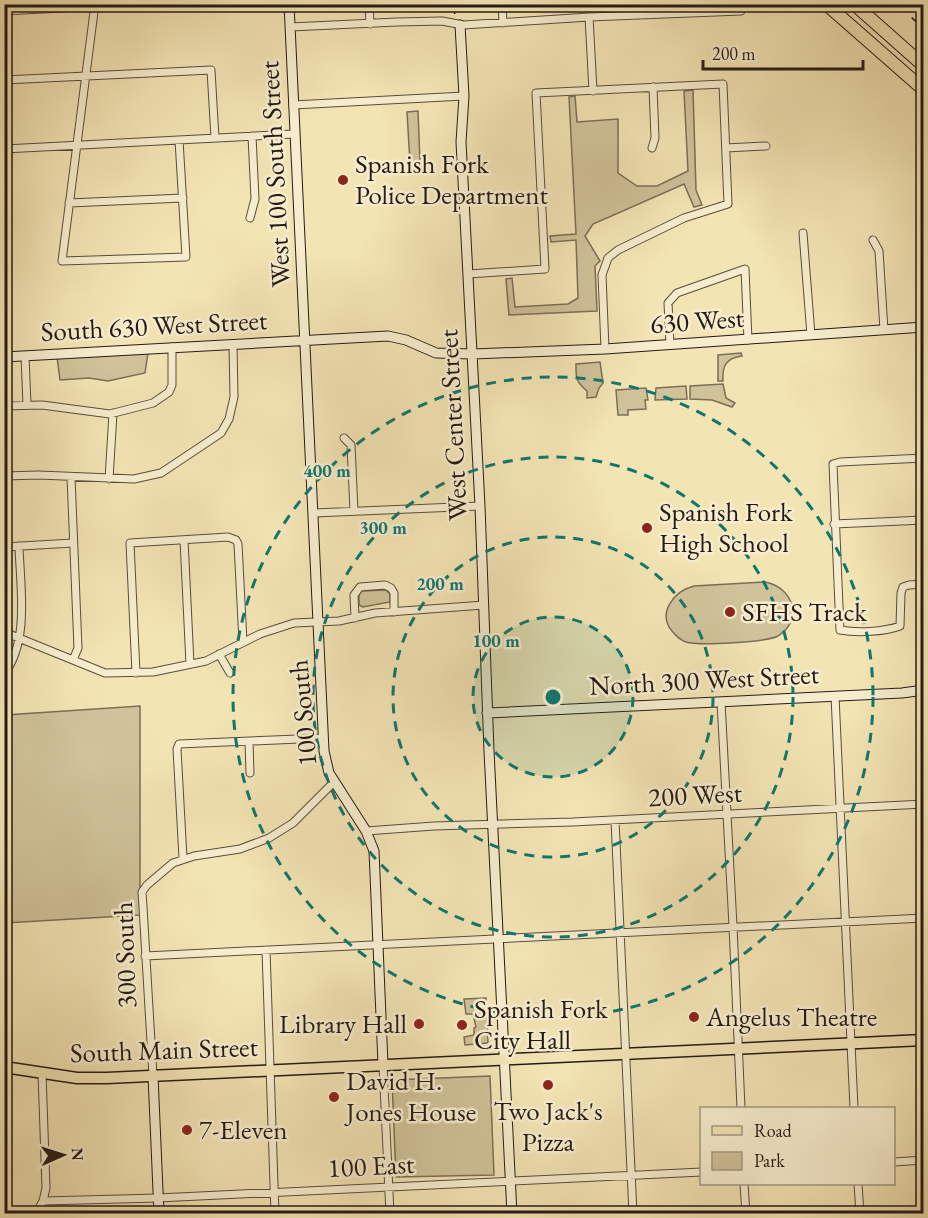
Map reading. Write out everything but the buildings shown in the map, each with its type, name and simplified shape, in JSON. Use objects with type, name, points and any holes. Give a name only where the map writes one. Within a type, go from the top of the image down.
[{"type":"highway","points":[[826,4],[924,90]]},
{"type":"highway","points":[[854,4],[924,66]]},
{"type":"main road","name":"South Main Street","points":[[4,1066],[77,1078],[153,1076],[924,1040]]},
{"type":"street","points":[[4,11],[137,4]]},
{"type":"street","name":"West 100 South Street","points":[[289,4],[292,105],[306,341]]},
{"type":"street","points":[[369,4],[370,24]]},
{"type":"street","points":[[502,4],[503,23]]},
{"type":"street","points":[[95,6],[62,261],[186,256],[179,140]]},
{"type":"street","points":[[290,27],[442,21],[460,25],[741,11]]},
{"type":"street","points":[[589,17],[593,91]]},
{"type":"street","name":"West Center Street","points":[[460,25],[464,96],[461,142],[473,354],[487,713],[512,1214]]},
{"type":"street","points":[[4,80],[211,70],[215,138]]},
{"type":"street","points":[[468,274],[545,269],[536,93],[723,84],[728,204],[700,212],[669,225],[618,250],[606,262],[602,279],[605,349]]},
{"type":"street","points":[[652,148],[655,138],[653,87]]},
{"type":"street","points":[[292,105],[464,96]]},
{"type":"street","points":[[4,149],[294,134]]},
{"type":"street","points":[[250,218],[255,199],[252,136]]},
{"type":"street","points":[[726,148],[765,146]]},
{"type":"street","points":[[69,203],[183,198]]},
{"type":"street","points":[[803,234],[811,335]]},
{"type":"street","points":[[873,240],[879,251],[884,330]]},
{"type":"street","points":[[670,345],[668,303],[677,293],[745,269],[748,340]]},
{"type":"street","name":"630 West","points":[[473,354],[605,349],[924,327]]},
{"type":"street","name":"South 630 West Street","points":[[4,357],[388,336],[406,339],[436,352],[473,354]]},
{"type":"street","name":"100 South","points":[[306,341],[323,738],[327,765],[334,782],[366,831],[375,862],[390,1214]]},
{"type":"street","points":[[4,476],[134,479],[161,473],[221,433],[229,419],[234,397],[233,345]]},
{"type":"street","points":[[4,406],[42,405],[96,413],[113,413],[153,403],[170,392],[173,373],[172,347]]},
{"type":"street","points":[[25,356],[27,405]]},
{"type":"street","points":[[110,479],[113,413]]},
{"type":"street","points":[[345,438],[351,445],[354,511]]},
{"type":"street","points":[[924,458],[833,464],[840,630],[893,629],[900,626],[903,587],[924,584]]},
{"type":"street","points":[[71,477],[78,648],[73,660]]},
{"type":"street","points":[[314,513],[480,506]]},
{"type":"street","points":[[834,524],[924,520]]},
{"type":"street","points":[[136,673],[130,543],[228,537],[236,540],[243,642]]},
{"type":"street","points":[[183,540],[190,664]]},
{"type":"street","points":[[4,547],[72,543]]},
{"type":"street","points":[[4,674],[11,664],[22,627],[19,546]]},
{"type":"street","points":[[355,618],[354,595],[360,587],[386,585],[391,588],[394,593],[394,612]]},
{"type":"street","points":[[4,632],[105,674],[136,673],[165,671],[206,661],[281,626],[318,621],[339,621],[375,613],[484,605]]},
{"type":"street","points":[[219,654],[230,673]]},
{"type":"street","name":"North 300 West Street","points":[[487,713],[902,693],[923,690]]},
{"type":"street","points":[[835,696],[855,1107]]},
{"type":"street","points":[[721,702],[741,1107]]},
{"type":"street","points":[[323,738],[178,744],[183,858],[240,849],[269,838],[293,823],[334,782]]},
{"type":"street","points":[[249,742],[250,773]]},
{"type":"street","name":"200 West","points":[[366,831],[924,804]]},
{"type":"street","points":[[615,820],[633,1214]]},
{"type":"street","name":"300 South","points":[[159,1214],[142,892],[154,878],[183,858]]},
{"type":"street","points":[[145,956],[924,918]]},
{"type":"street","points":[[266,950],[275,1214]]},
{"type":"street","points":[[36,1214],[43,1201],[46,1188],[42,1073]]},
{"type":"street","points":[[895,1162],[924,1160]]},
{"type":"street","name":"100 East","points":[[43,1201],[158,1198],[700,1172]]},
{"type":"street","points":[[744,1185],[746,1214]]},
{"type":"street","points":[[858,1185],[860,1214]]},
{"type":"green space","points":[[693,90],[696,190],[702,205],[694,207],[684,184],[593,224],[585,236],[600,261],[595,266],[597,311],[509,315],[506,279],[512,278],[515,307],[568,304],[578,298],[576,240],[551,242],[550,236],[576,234],[569,97],[575,96],[577,122],[618,119],[618,173],[637,186],[657,186],[688,171],[684,91]]},
{"type":"green space","points":[[418,111],[420,162],[410,163],[407,112]]},
{"type":"green space","points":[[148,353],[145,373],[108,381],[89,378],[60,380],[57,357]]},
{"type":"green space","points":[[741,353],[742,356],[726,364],[723,381],[718,381],[718,355]]},
{"type":"green space","points":[[600,362],[603,383],[596,397],[587,398],[587,391],[577,379],[576,364]]},
{"type":"green space","points":[[723,384],[726,398],[735,403],[732,407],[712,400],[690,399],[690,386]]},
{"type":"green space","points":[[686,386],[687,399],[655,400],[656,388]]},
{"type":"green space","points":[[646,388],[648,400],[645,400],[646,409],[628,410],[628,415],[618,415],[616,390]]},
{"type":"green space","name":"SFHS Track","points":[[765,582],[782,590],[792,605],[791,622],[778,636],[747,642],[693,643],[680,639],[668,624],[666,617],[670,604],[674,598],[687,589],[694,586]]},
{"type":"green space","points":[[386,590],[390,594],[390,602],[363,607],[359,605],[361,591]]},
{"type":"green space","points":[[140,706],[140,915],[5,923],[5,715]]},
{"type":"green space","points":[[486,998],[488,1042],[465,1045],[464,1037],[474,1035],[476,1027],[473,1014],[466,1014],[464,999]]},
{"type":"green space","points":[[490,1076],[494,1175],[396,1177],[392,1080]]},
{"type":"green space","points":[[4,1130],[9,1149],[5,1184],[4,1184]]},
{"type":"waterway","points":[[4,1130],[9,1149],[4,1184]]},
{"type":"railway","points":[[454,4],[455,18]]},
{"type":"railway","points":[[897,4],[924,29]]},
{"type":"place","name":"Spanish Fork Police Department","points":[[343,180]]},
{"type":"place","name":"Spanish Fork High School","points":[[647,528]]},
{"type":"place","name":"SFHS Track","points":[[730,612]]},
{"type":"place","name":"Angelus Theatre","points":[[694,1017]]},
{"type":"place","name":"Library Hall","points":[[419,1024]]},
{"type":"place","name":"Spanish Fork City Hall","points":[[462,1025]]},
{"type":"place","name":"Two Jack's Pizza","points":[[548,1085]]},
{"type":"place","name":"David H. Jones House","points":[[334,1097]]},
{"type":"place","name":"7-Eleven","points":[[187,1130]]}]
